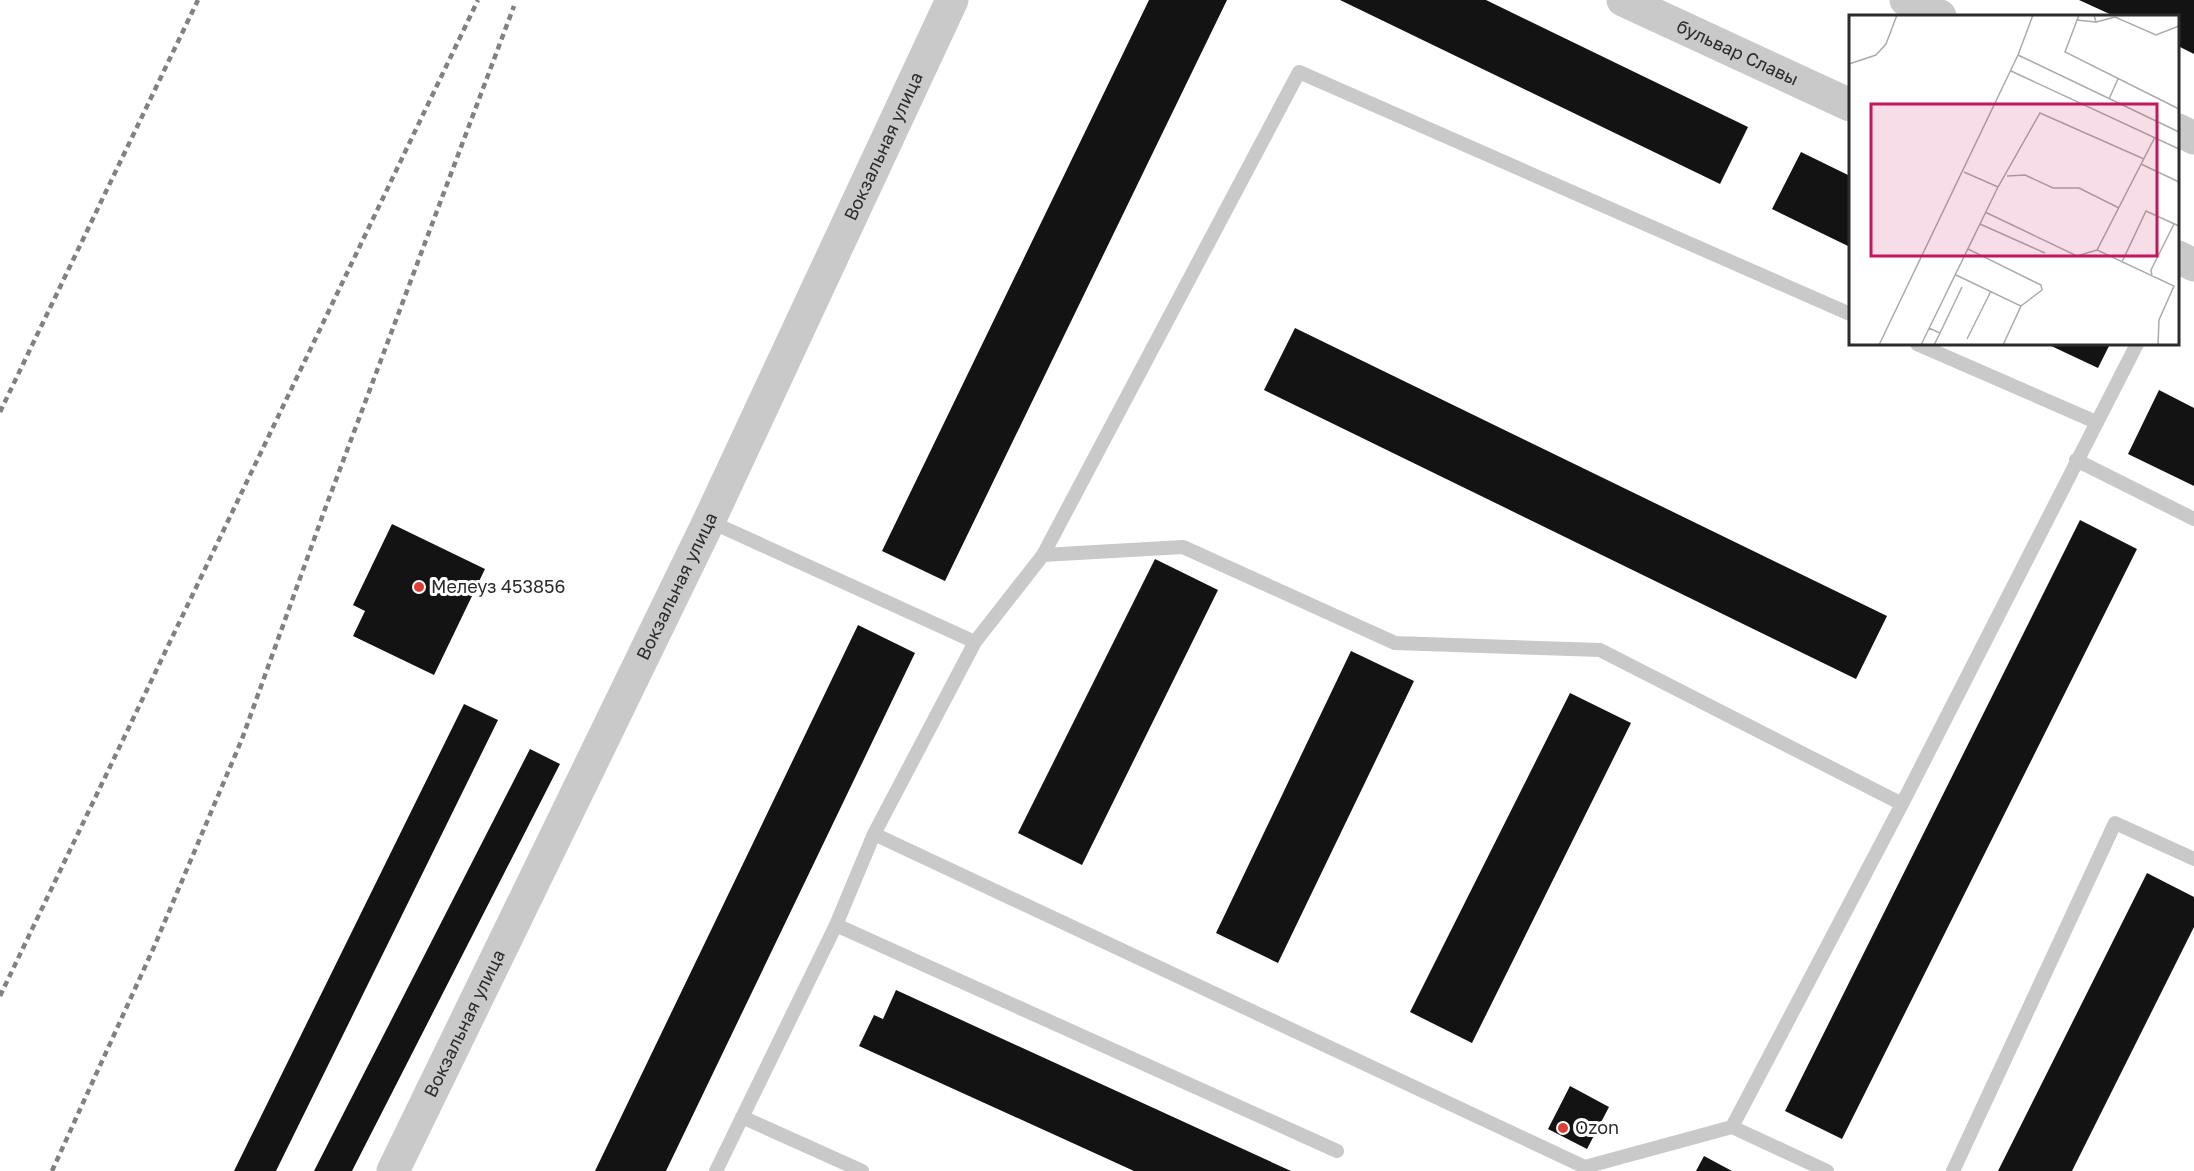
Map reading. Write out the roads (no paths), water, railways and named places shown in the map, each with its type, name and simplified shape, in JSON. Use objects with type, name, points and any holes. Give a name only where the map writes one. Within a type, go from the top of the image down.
[{"type":"street","name":"Вокзальная улица","points":[[393,1171],[709,521],[952,0]]},
{"type":"street","name":"бульвар Славы","points":[[1623,0],[1849,104]]},
{"type":"street","points":[[1906,0],[1938,15]]},
{"type":"street","points":[[2179,130],[2194,138]]},
{"type":"lane","points":[[717,1171],[836,925],[874,834],[975,642],[1043,555],[1299,72],[1849,313]]},
{"type":"lane","points":[[1919,345],[2096,422]]},
{"type":"lane","points":[[1732,1127],[1902,804],[2136,345]]},
{"type":"lane","points":[[2076,460],[2194,519]]},
{"type":"lane","points":[[709,521],[975,642]]},
{"type":"lane","points":[[1043,555],[1183,548],[1395,644],[1600,650],[1902,804]]},
{"type":"lane","points":[[1953,1171],[2115,823],[2194,859]]},
{"type":"lane","points":[[874,834],[1585,1167],[1732,1127],[1827,1171]]},
{"type":"lane","points":[[836,925],[1337,1151]]},
{"type":"lane","points":[[742,1117],[862,1171]]},
{"type":"railway","points":[[0,412],[198,0]]},
{"type":"railway","points":[[0,996],[478,0]]},
{"type":"railway","points":[[52,1171],[154,947],[242,739],[325,509],[514,6]]},
{"type":"place","name":"Мелеуз 453856","points":[[419,587]]},
{"type":"place","name":"Ozon","points":[[1563,1128]]}]
